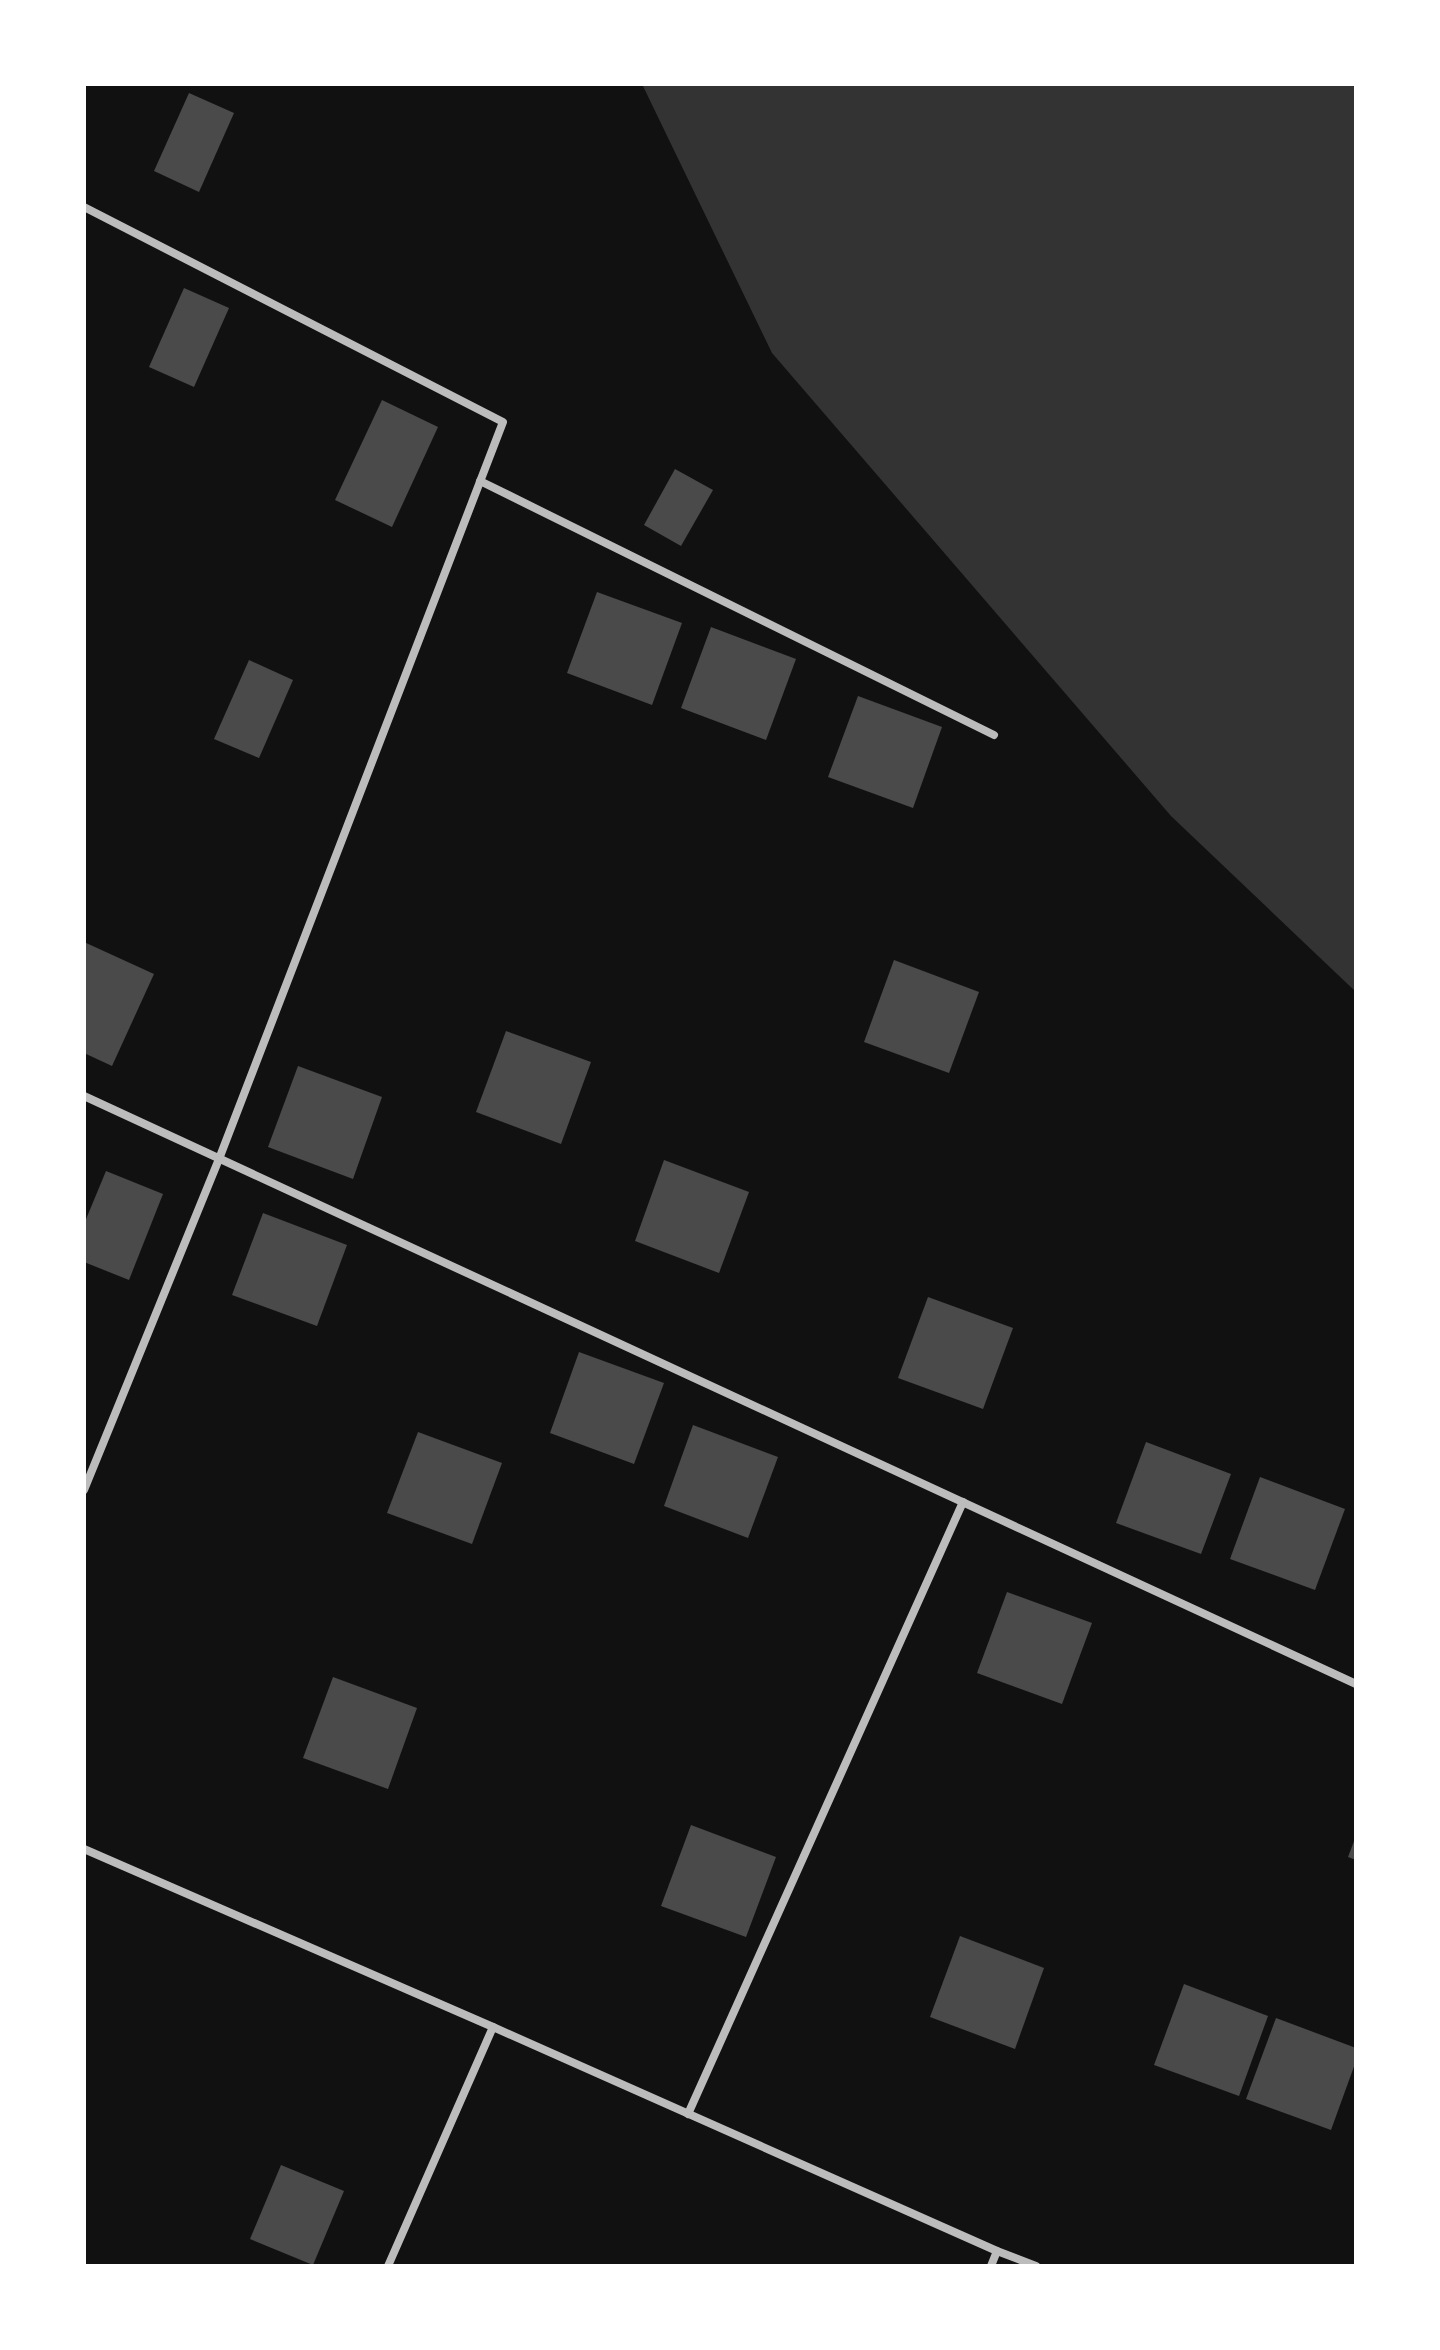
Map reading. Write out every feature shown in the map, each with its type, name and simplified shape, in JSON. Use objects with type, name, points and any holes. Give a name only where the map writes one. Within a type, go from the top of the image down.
[{"type":"street","points":[[84,207],[503,422],[219,1159],[84,1490]]},
{"type":"street","points":[[480,481],[994,735]]},
{"type":"street","points":[[84,1096],[1356,1684]]},
{"type":"street","points":[[688,2114],[963,1502]]},
{"type":"street","points":[[84,1849],[1036,2266]]},
{"type":"street","points":[[388,2266],[493,2027]]},
{"type":"street","points":[[991,2266],[997,2251]]},
{"type":"shaded area","points":[[642,84],[1356,84],[1356,992],[1171,816],[772,353]]},
{"type":"building","points":[[189,93],[234,113],[199,192],[154,171]]},
{"type":"building","points":[[184,288],[229,308],[194,387],[149,367]]},
{"type":"building","points":[[382,400],[438,427],[392,527],[335,500]]},
{"type":"building","points":[[675,469],[713,490],[681,546],[644,525]]},
{"type":"building","points":[[597,592],[682,623],[652,705],[567,673]]},
{"type":"building","points":[[711,627],[796,659],[766,740],[681,708]]},
{"type":"building","points":[[249,660],[293,680],[259,758],[214,739]]},
{"type":"building","points":[[858,696],[942,727],[913,808],[828,777]]},
{"type":"building","points":[[84,942],[154,974],[112,1066],[84,1053]]},
{"type":"building","points":[[894,960],[979,992],[949,1073],[864,1042]]},
{"type":"building","points":[[506,1031],[591,1062],[561,1144],[476,1112]]},
{"type":"building","points":[[298,1066],[382,1097],[353,1179],[268,1147]]},
{"type":"building","points":[[664,1160],[749,1192],[719,1273],[635,1241]]},
{"type":"building","points":[[106,1171],[163,1194],[129,1280],[84,1262],[84,1224]]},
{"type":"building","points":[[263,1213],[347,1245],[317,1326],[232,1295]]},
{"type":"building","points":[[928,1297],[1013,1328],[983,1409],[898,1378]]},
{"type":"building","points":[[579,1352],[664,1383],[634,1464],[550,1433]]},
{"type":"building","points":[[693,1425],[778,1457],[748,1538],[664,1506]]},
{"type":"building","points":[[418,1432],[502,1463],[472,1544],[387,1513]]},
{"type":"building","points":[[1146,1442],[1231,1474],[1201,1554],[1116,1523]]},
{"type":"building","points":[[1260,1477],[1345,1509],[1315,1590],[1230,1559]]},
{"type":"building","points":[[1007,1592],[1092,1623],[1062,1704],[977,1673]]},
{"type":"building","points":[[333,1677],[417,1708],[388,1789],[303,1758]]},
{"type":"building","points":[[691,1825],[776,1857],[746,1937],[661,1906]]},
{"type":"building","points":[[1356,1836],[1356,1860],[1348,1857]]},
{"type":"building","points":[[960,1936],[1044,1968],[1015,2049],[930,2017]]},
{"type":"building","points":[[1184,1984],[1268,2016],[1239,2096],[1154,2065]]},
{"type":"building","points":[[1276,2018],[1356,2048],[1356,2061],[1331,2130],[1246,2099]]},
{"type":"building","points":[[281,2165],[344,2191],[313,2265],[250,2239]]}]
